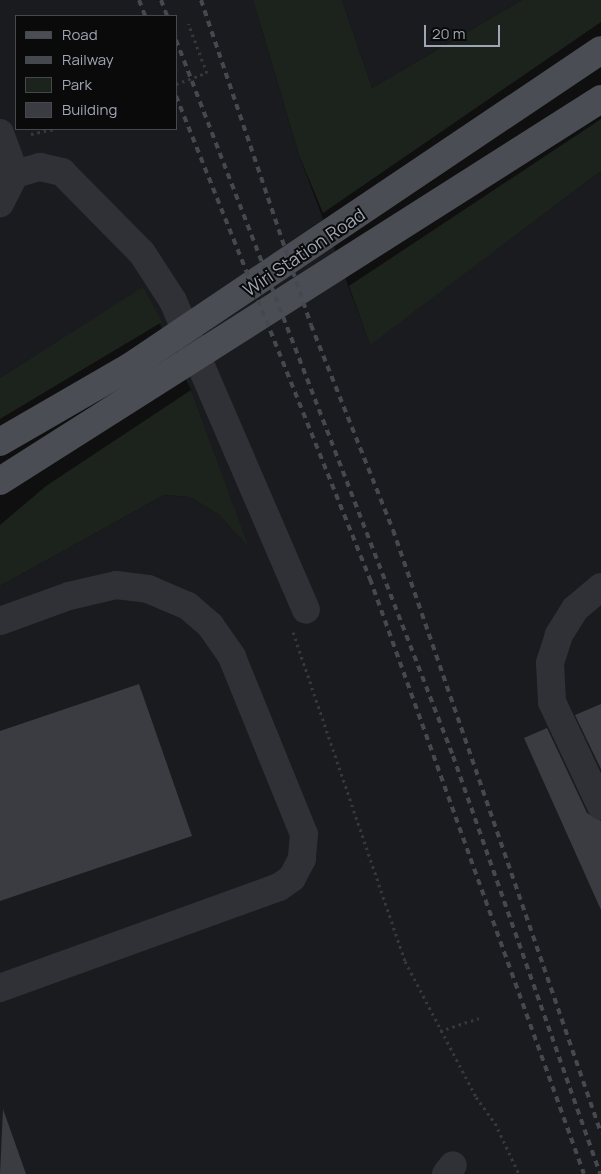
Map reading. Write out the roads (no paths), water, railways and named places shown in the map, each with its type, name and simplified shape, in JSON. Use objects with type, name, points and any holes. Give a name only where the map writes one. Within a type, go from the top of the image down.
[{"type":"main road","name":"Wiri Station Road","points":[[0,442],[131,366],[351,222],[601,50]]},
{"type":"main road","name":"Wiri Station Road","points":[[0,481],[142,394],[361,251],[601,99]]},
{"type":"lane","points":[[0,134],[15,174]]},
{"type":"lane","points":[[0,203],[15,174],[40,167],[62,172],[142,253],[173,301],[298,617]]},
{"type":"lane","points":[[0,621],[70,596],[116,586],[148,589],[188,606],[210,625],[232,657],[304,834],[302,859],[292,878],[279,887],[0,988]]},
{"type":"lane","points":[[601,587],[575,609],[559,635],[550,663],[552,702],[601,806]]},
{"type":"railway","points":[[139,0],[145,15]]},
{"type":"railway","points":[[161,0],[167,15]]},
{"type":"railway","points":[[201,0],[311,325],[393,530],[601,1133]]},
{"type":"railway","points":[[178,45],[453,756],[600,1174]]},
{"type":"railway","points":[[178,101],[370,579],[584,1174]]}]
